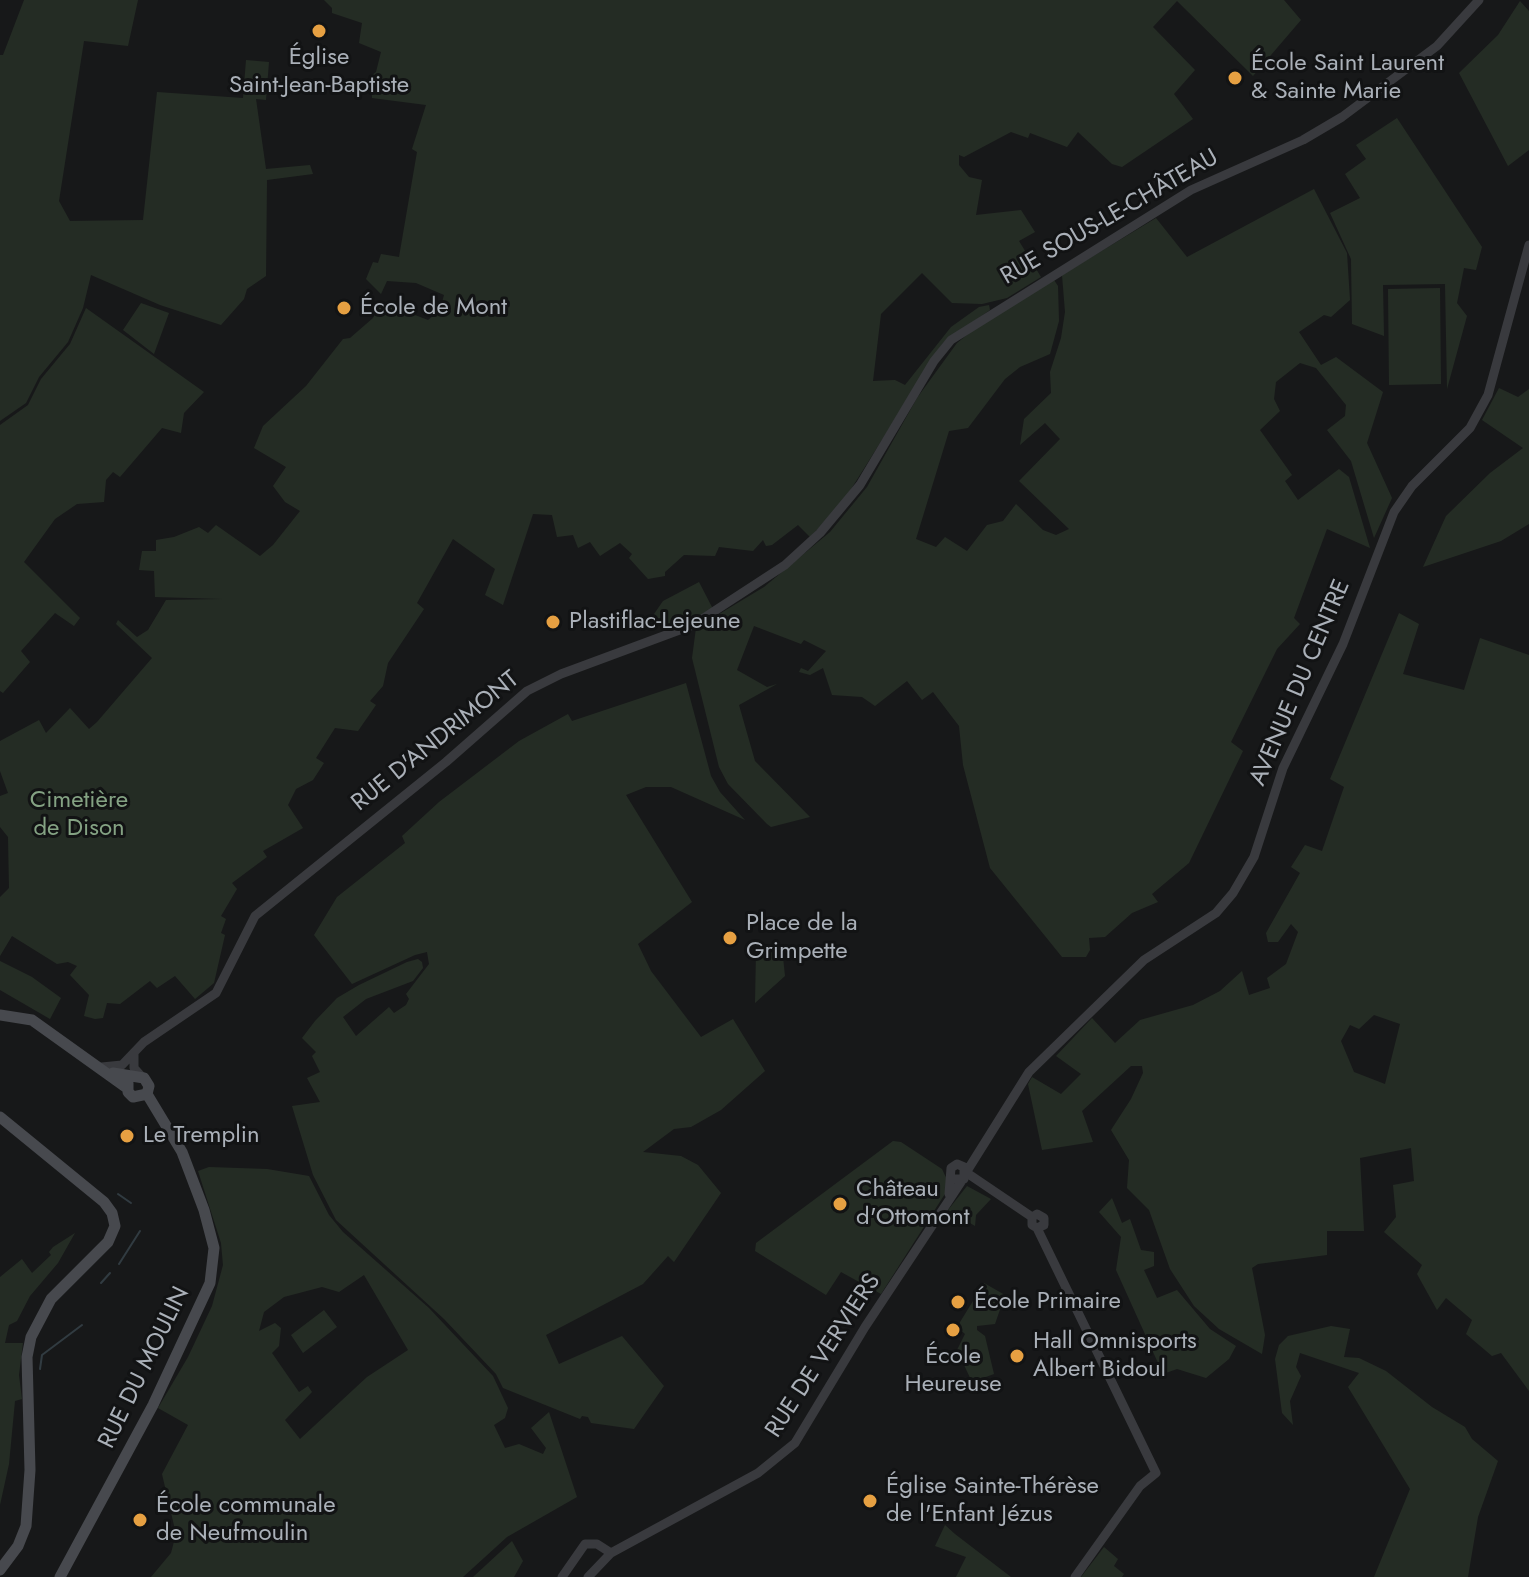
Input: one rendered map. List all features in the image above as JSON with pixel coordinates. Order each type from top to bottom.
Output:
[{"type":"main road","points":[[0,1015],[32,1020],[104,1069],[134,1081],[133,1097],[147,1094]]},
{"type":"main road","name":"RUE DU MOULIN","points":[[60,1577],[195,1322],[210,1283],[213,1263],[212,1235],[182,1152],[147,1094],[149,1086],[134,1081]]},
{"type":"main road","points":[[0,1117],[104,1202],[112,1213],[114,1230],[100,1251],[51,1299],[31,1337],[27,1357],[30,1470],[26,1526],[18,1546],[0,1570]]},
{"type":"street","name":"RUE SOUS-LE-CHÂTEAU","points":[[820,533],[879,457],[927,371],[951,340],[1191,190],[1303,140],[1342,117],[1437,46],[1479,0]]},
{"type":"street","name":"AVENUE DU CENTRE","points":[[1023,1078],[1144,960],[1216,913],[1233,893],[1254,857],[1280,776],[1343,644],[1394,512],[1412,486],[1470,428],[1488,395],[1529,245]]},
{"type":"street","name":"RUE D'ANDRIMONT","points":[[104,1069],[122,1065],[219,990],[251,920],[268,903],[446,762],[527,691],[561,674],[701,620],[774,573],[820,533]]},
{"type":"street","points":[[134,1053],[134,1081]]},
{"type":"street","name":"RUE DE VERVIERS","points":[[588,1577],[611,1553],[758,1473],[795,1443],[1023,1078]]},
{"type":"street","points":[[962,1175],[1032,1217],[1037,1214],[1044,1218],[1044,1225],[1037,1228],[1156,1473],[1140,1486],[1075,1577]]},
{"type":"street","points":[[562,1577],[585,1544],[597,1544],[611,1553]]},
{"type":"green space","points":[[24,0],[138,0],[128,46],[84,41],[59,201],[70,221],[143,220],[157,92],[243,98],[246,60],[269,62],[266,100],[256,99],[266,169],[310,165],[313,174],[267,180],[266,276],[247,289],[244,299],[221,325],[160,305],[91,275],[83,308],[68,342],[39,377],[26,403],[0,421],[0,55],[3,55]]},
{"type":"green space","name":"Cimetière de Dison","points":[[324,0],[1284,0],[1301,20],[1253,76],[1177,1],[1153,27],[1195,70],[1174,94],[1193,119],[1122,167],[1112,164],[1078,132],[1067,147],[1030,133],[1028,138],[1011,132],[964,157],[959,155],[959,165],[969,177],[982,180],[976,215],[1021,210],[1035,232],[1019,241],[1041,277],[1007,298],[982,304],[952,303],[922,273],[881,314],[873,381],[895,380],[905,385],[951,327],[979,307],[989,305],[990,310],[943,343],[841,505],[810,537],[798,525],[772,545],[766,546],[763,540],[753,551],[719,547],[715,556],[684,555],[665,572],[665,576],[648,579],[629,558],[632,554],[620,543],[600,556],[590,542],[578,548],[573,535],[557,537],[552,515],[533,514],[503,605],[485,595],[495,569],[453,539],[417,603],[424,609],[388,663],[383,686],[370,701],[376,705],[358,731],[335,728],[316,758],[324,763],[313,780],[296,789],[288,805],[303,828],[263,851],[267,857],[232,883],[237,889],[221,916],[226,919],[221,933],[225,935],[214,983],[195,999],[175,976],[157,988],[150,981],[120,1004],[107,1003],[103,1018],[95,1019],[84,1016],[89,995],[70,975],[77,966],[68,962],[57,964],[12,936],[0,956],[0,897],[9,888],[8,837],[0,827],[0,796],[8,793],[0,771],[0,741],[39,720],[46,733],[70,708],[89,729],[97,722],[152,658],[116,624],[118,620],[137,637],[148,630],[166,600],[222,599],[155,597],[154,571],[139,570],[142,551],[156,551],[156,540],[199,527],[208,533],[216,525],[260,556],[273,545],[300,511],[285,502],[273,486],[286,467],[254,448],[263,426],[306,386],[343,339],[350,338],[373,318],[381,302],[428,320],[440,310],[444,295],[416,283],[387,281],[381,294],[366,279],[373,262],[378,263],[381,254],[399,257],[417,152],[412,149],[426,105],[372,98],[371,76],[376,72],[381,52],[359,43],[362,23],[332,13],[332,8]]},
{"type":"green space","points":[[1520,1],[1529,11],[1529,150],[1508,166],[1459,73],[1498,35]]},
{"type":"green space","points":[[1397,118],[1482,247],[1476,270],[1464,268],[1457,303],[1467,316],[1447,389],[1445,284],[1383,285],[1384,336],[1352,324],[1351,259],[1330,213],[1360,198],[1345,174],[1366,159],[1356,145]]},
{"type":"green space","points":[[1314,189],[1347,253],[1350,300],[1331,317],[1324,315],[1299,332],[1321,365],[1336,357],[1383,392],[1367,443],[1392,498],[1374,538],[1351,461],[1327,430],[1345,416],[1346,405],[1316,368],[1300,363],[1276,382],[1274,399],[1280,411],[1260,430],[1292,475],[1285,481],[1298,500],[1339,469],[1349,477],[1370,548],[1327,529],[1294,618],[1300,624],[1277,649],[1231,742],[1243,751],[1189,863],[1152,894],[1158,902],[1132,913],[1105,937],[1089,938],[1090,950],[1086,957],[1062,957],[990,868],[963,765],[959,726],[933,692],[922,700],[907,681],[875,706],[862,697],[832,695],[823,668],[810,675],[799,672],[801,668],[808,671],[826,651],[804,640],[801,644],[754,626],[737,670],[767,687],[777,684],[739,705],[755,761],[810,817],[771,827],[767,824],[728,784],[719,767],[692,658],[696,628],[764,587],[830,532],[867,487],[917,398],[957,343],[978,326],[1054,280],[1058,286],[1059,321],[1050,354],[1020,367],[1005,379],[968,428],[949,431],[916,539],[936,547],[945,537],[967,551],[987,525],[1003,521],[1016,504],[1043,530],[1056,535],[1069,529],[1019,481],[1060,439],[1045,423],[1020,445],[1024,419],[1051,393],[1050,372],[1061,338],[1065,312],[1062,275],[1156,218],[1187,257]]},
{"type":"green space","points":[[1440,288],[1441,384],[1389,385],[1388,289]]},
{"type":"green space","points":[[141,303],[169,313],[154,354],[123,330]]},
{"type":"green space","points":[[86,308],[204,392],[184,413],[181,433],[162,428],[120,477],[113,472],[106,480],[104,502],[77,504],[55,519],[24,562],[80,618],[74,626],[55,613],[21,651],[30,662],[3,693],[0,691],[0,425],[28,405],[41,379],[70,344]]},
{"type":"green space","points":[[1499,388],[1518,397],[1529,389],[1529,524],[1501,541],[1423,567],[1446,516],[1490,473],[1523,448],[1482,420]]},
{"type":"green space","points":[[699,582],[713,609],[667,631],[654,614],[663,601]]},
{"type":"green space","points":[[1399,613],[1419,624],[1403,674],[1464,690],[1480,638],[1529,655],[1529,1391],[1501,1353],[1492,1356],[1466,1334],[1472,1320],[1446,1298],[1437,1310],[1417,1274],[1422,1265],[1384,1232],[1396,1217],[1393,1185],[1414,1181],[1411,1148],[1360,1158],[1364,1231],[1327,1231],[1327,1255],[1258,1264],[1252,1268],[1265,1335],[1262,1354],[1219,1329],[1194,1306],[1170,1269],[1149,1210],[1127,1188],[1129,1160],[1111,1130],[1131,1099],[1143,1073],[1142,1066],[1131,1066],[1082,1111],[1093,1142],[1042,1150],[1028,1084],[1032,1077],[1061,1094],[1081,1074],[1056,1056],[1092,1018],[1115,1043],[1140,1020],[1193,1005],[1220,991],[1242,971],[1249,995],[1270,988],[1267,978],[1286,964],[1298,932],[1291,924],[1278,942],[1268,942],[1266,933],[1300,873],[1291,867],[1305,845],[1322,851],[1344,787],[1330,779]],"holes":[[[1374,1015],[1400,1024],[1385,1084],[1354,1072],[1341,1041],[1350,1025],[1359,1029]]]},
{"type":"green space","points":[[686,683],[711,776],[720,792],[745,820],[671,787],[646,787],[626,795],[692,902],[638,944],[651,971],[701,1037],[733,1019],[765,1071],[721,1110],[691,1127],[674,1129],[643,1152],[681,1156],[698,1165],[721,1193],[674,1262],[668,1256],[643,1284],[546,1335],[559,1364],[622,1336],[664,1386],[634,1429],[591,1423],[588,1417],[582,1416],[580,1419],[503,1388],[496,1374],[444,1319],[336,1220],[313,1175],[292,1106],[320,1102],[307,1078],[320,1072],[312,1056],[316,1052],[302,1038],[337,998],[407,962],[418,959],[422,962],[423,968],[413,981],[366,999],[343,1017],[356,1036],[389,1007],[394,1013],[406,1005],[409,999],[406,994],[429,964],[427,952],[415,955],[352,984],[314,935],[337,897],[405,843],[402,836],[439,802],[519,741],[568,714],[572,721]]},
{"type":"green space","points":[[765,949],[783,957],[785,976],[755,1003],[756,952]]},
{"type":"green space","points":[[0,961],[32,977],[61,998],[50,1019],[0,990]]},
{"type":"green space","points":[[893,1141],[901,1142],[942,1169],[950,1186],[881,1294],[841,1272],[826,1295],[755,1251],[756,1243]]},
{"type":"green space","points":[[209,1167],[267,1169],[309,1176],[329,1215],[343,1232],[429,1308],[493,1376],[508,1408],[505,1418],[494,1425],[505,1448],[519,1444],[543,1454],[546,1448],[531,1428],[549,1412],[577,1497],[507,1537],[463,1577],[151,1577],[171,1553],[176,1534],[162,1474],[188,1425],[158,1408],[188,1357],[212,1306],[223,1265],[221,1243],[198,1171]],"holes":[[[364,1275],[408,1350],[367,1377],[300,1439],[285,1420],[312,1392],[308,1386],[299,1392],[272,1353],[279,1346],[281,1328],[275,1323],[259,1331],[264,1312],[284,1297],[322,1287],[339,1292]]]},
{"type":"green space","points":[[967,1186],[991,1199],[976,1215],[975,1226],[948,1210]]},
{"type":"green space","points":[[1112,1198],[1122,1223],[1130,1219],[1141,1250],[1154,1252],[1154,1266],[1144,1270],[1157,1298],[1177,1290],[1210,1329],[1236,1346],[1229,1359],[1206,1378],[1177,1369],[1163,1374],[1116,1270],[1121,1237],[1099,1212]]},
{"type":"green space","points":[[75,1233],[58,1263],[30,1296],[17,1321],[9,1325],[5,1343],[23,1343],[19,1375],[22,1399],[15,1401],[9,1464],[0,1505],[0,1277],[22,1259],[32,1273],[51,1255],[49,1252],[53,1247]]},
{"type":"green space","points":[[984,1283],[1005,1295],[995,1324],[977,1326],[977,1330],[985,1336],[994,1374],[972,1382],[957,1350],[965,1334],[957,1327]]},
{"type":"green space","points":[[324,1310],[337,1327],[303,1353],[291,1335]]},
{"type":"green space","points":[[1331,1326],[1350,1329],[1344,1357],[1359,1358],[1386,1371],[1432,1407],[1465,1427],[1472,1439],[1498,1461],[1478,1517],[1468,1577],[1374,1577],[1410,1489],[1348,1387],[1359,1373],[1300,1353],[1296,1367],[1301,1376],[1290,1401],[1293,1425],[1282,1413],[1275,1359],[1279,1345],[1288,1336]]},
{"type":"green space","points":[[945,1525],[1011,1577],[956,1577],[966,1557],[935,1546]]},
{"type":"green space","points":[[512,1541],[523,1561],[514,1577],[473,1577]]},
{"type":"green space","points":[[1104,1547],[1118,1559],[1114,1566],[1124,1574],[1122,1577],[1081,1577]]},
{"type":"waterway","points":[[118,1194],[131,1203]]},
{"type":"waterway","points":[[119,1264],[140,1231]]},
{"type":"waterway","points":[[101,1283],[110,1273]]},
{"type":"waterway","points":[[40,1369],[42,1355],[82,1325]]},
{"type":"place","name":"Église Saint-Jean-Baptiste","points":[[319,31]]},
{"type":"place","name":"École Saint Laurent & Sainte Marie","points":[[1235,78]]},
{"type":"place","name":"École de Mont","points":[[344,308]]},
{"type":"place","name":"Plastiflac-Lejeune","points":[[553,622]]},
{"type":"place","name":"Place de la Grimpette","points":[[730,938]]},
{"type":"place","name":"Le Tremplin","points":[[127,1136]]},
{"type":"place","name":"Château d'Ottomont","points":[[840,1204]]},
{"type":"place","name":"École Primaire","points":[[958,1302]]},
{"type":"place","name":"École Heureuse","points":[[953,1330]]},
{"type":"place","name":"Hall Omnisports Albert Bidoul","points":[[1017,1356]]},
{"type":"place","name":"Église Sainte-Thérèse de l'Enfant Jézus","points":[[870,1501]]},
{"type":"place","name":"École communale de Neufmoulin","points":[[140,1520]]}]
